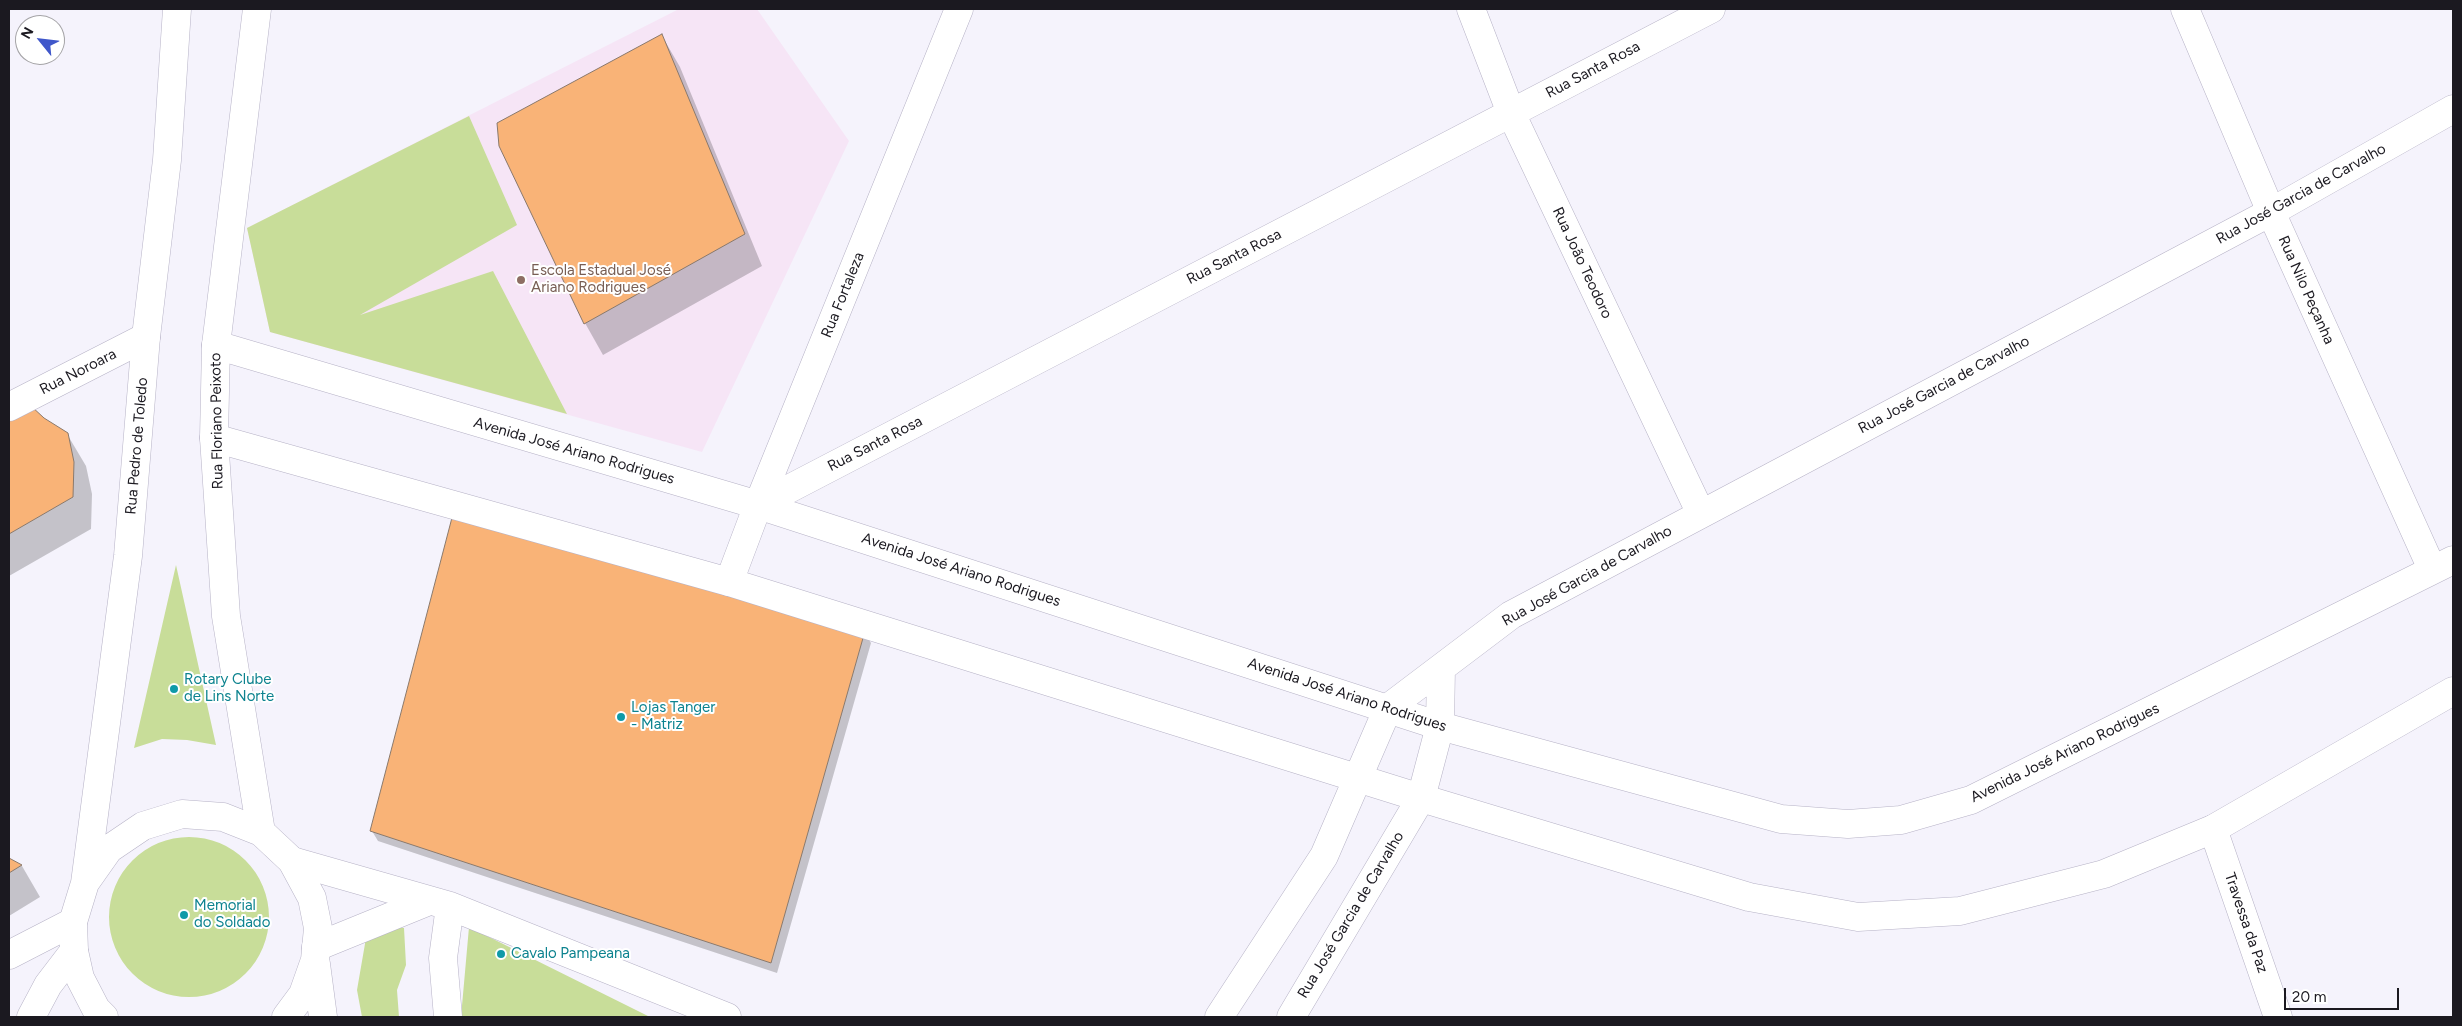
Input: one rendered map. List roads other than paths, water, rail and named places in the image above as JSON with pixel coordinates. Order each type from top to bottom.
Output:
[{"type":"street","name":"Rua Pedro de Toledo","points":[[85,883],[128,556],[146,337],[166,160],[177,9]]},
{"type":"street","name":"Rua Floriano Peixoto","points":[[257,9],[216,345],[214,438],[226,616],[261,832]]},
{"type":"street","name":"Rua Fortaleza","points":[[729,582],[758,505],[959,9]]},
{"type":"street","name":"Rua João Teodoro","points":[[1471,9],[1511,113],[1701,514]]},
{"type":"street","name":"Rua Santa Rosa","points":[[758,505],[1710,9]]},
{"type":"street","name":"Rua Nilo Peçanha","points":[[2185,9],[2271,212],[2443,565]]},
{"type":"street","name":"Rua José Garcia de Carvalho","points":[[1219,1017],[1324,856],[1388,708],[1511,615],[2271,212],[2453,110]]},
{"type":"street","name":"Rua Noroara","points":[[9,407],[146,337]]},
{"type":"street","name":"Avenida José Ariano Rodrigues","points":[[216,345],[758,505],[1440,726],[1781,819],[1848,824],[1901,820],[1971,800],[2443,565]]},
{"type":"street","points":[[214,438],[729,582],[1421,798],[1749,897],[1858,918],[1960,912],[2104,874],[2213,830],[2453,691]]},
{"type":"street","name":"Rua José Garcia de Carvalho","points":[[1291,1017],[1421,798],[1440,726],[1441,668]]},
{"type":"street","points":[[96,1014],[80,978],[74,951],[74,922],[85,883],[110,849],[116,844],[143,826],[182,814],[223,817],[261,832],[292,861],[312,898],[318,928],[316,953],[323,1017]]},
{"type":"street","name":"Travessa da Paz","points":[[2213,830],[2278,1017]]},
{"type":"street","points":[[292,861],[439,904],[727,1017]]},
{"type":"street","points":[[316,953],[439,904]]},
{"type":"street","points":[[439,904],[448,1017]]},
{"type":"street","points":[[9,955],[74,922]]},
{"type":"street","points":[[31,1017],[48,985],[74,951]]},
{"type":"street","points":[[286,1017],[303,994],[316,953]]},
{"type":"place","name":"Escola Estadual José Ariano Rodrigues","points":[[521,280]]},
{"type":"place","name":"Rotary Clube de Lins Norte","points":[[174,689]]},
{"type":"place","name":"Lojas Tanger - Matriz","points":[[621,717]]},
{"type":"place","name":"Memorial do Soldado","points":[[184,915]]},
{"type":"place","name":"Cavalo Pampeana","points":[[501,954]]}]
